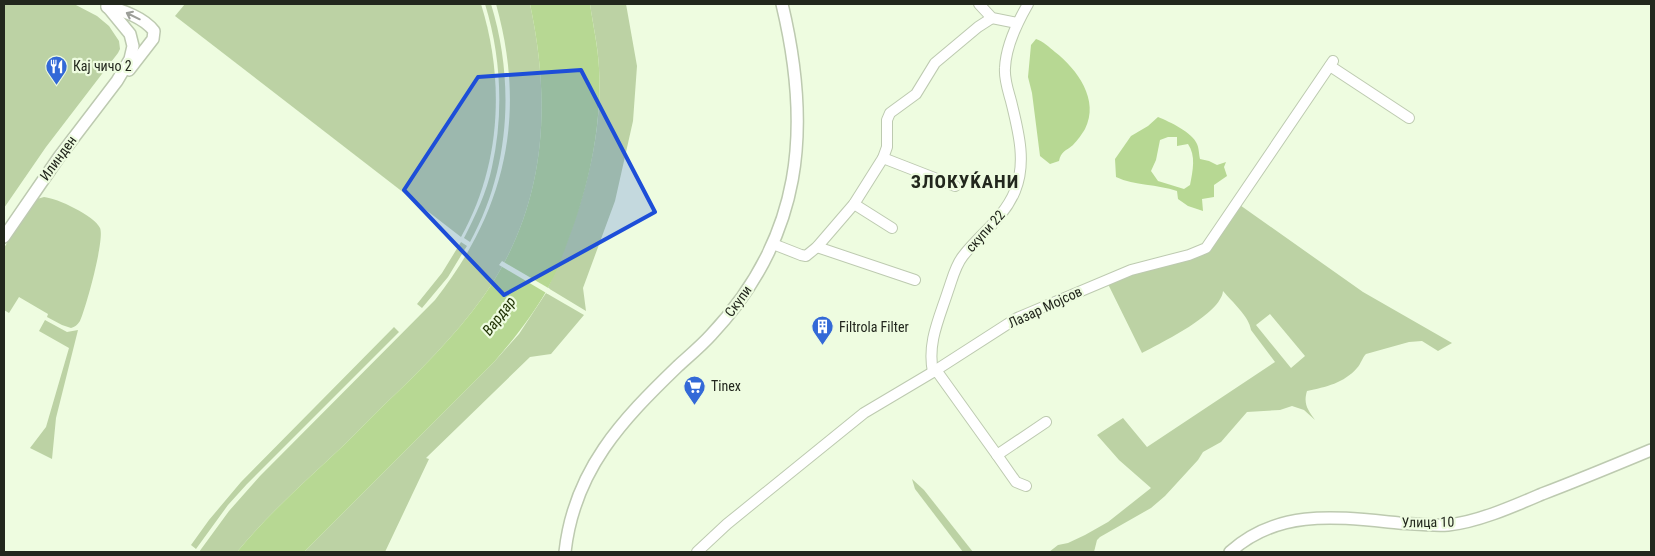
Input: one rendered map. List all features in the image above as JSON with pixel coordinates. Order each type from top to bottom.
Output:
[{"type":"street","name":"Скупи","points":[[565,552],[576,505],[588,475],[606,445],[632,412],[710,336],[729,314],[773,244],[792,186],[798,128],[796,78],[782,4]]},
{"type":"street","points":[[979,4],[992,18],[1017,23]]},
{"type":"street","name":"скупи 22","points":[[935,371],[930,358],[933,332],[961,258],[1005,210],[1019,180],[1021,154],[1018,130],[1004,68],[1017,23],[1028,4]]},
{"type":"street","name":"Илинден","points":[[104,5],[118,9],[146,23],[155,33],[140,57],[117,81]]},
{"type":"street","name":"Илинден","points":[[4,237],[59,157],[117,81],[130,59],[133,42],[128,30],[104,5]]},
{"type":"street","points":[[773,244],[806,256],[817,247],[854,204],[883,158],[887,147],[887,120],[890,113],[916,94],[935,63],[978,27],[992,18]]},
{"type":"street","name":"Лазар Мојсов","points":[[697,552],[727,524],[864,413],[935,371],[1017,318],[1131,270],[1180,258],[1206,248],[1331,64],[1409,118]]},
{"type":"street","points":[[883,158],[955,186]]},
{"type":"street","points":[[854,204],[892,228]]},
{"type":"street","points":[[817,247],[915,280]]},
{"type":"street","points":[[935,371],[1016,482],[1026,486]]},
{"type":"street","points":[[997,455],[1046,422]]},
{"type":"street","name":"Улица 10","points":[[1230,552],[1261,530],[1297,519],[1331,518],[1415,524],[1449,524],[1510,508],[1651,450]]},
{"type":"highlighted area","points":[[581,70],[655,212],[504,295],[404,190],[478,77]]},
{"type":"shaded area","points":[[4,4],[74,4],[97,16],[109,26],[119,41],[120,49],[46,147],[4,208]]},
{"type":"shaded area","points":[[185,4],[481,4],[489,33],[494,63],[495,122],[491,152],[484,181],[461,237],[175,16]]},
{"type":"shaded area","points":[[485,4],[491,4],[499,34],[505,95],[504,125],[501,156],[494,185],[470,242],[464,238],[487,186],[496,147],[498,126],[499,85],[495,44]]},
{"type":"shaded area","points":[[496,4],[530,4],[541,81],[541,119],[538,156],[531,192],[520,228],[504,263],[483,297],[461,326],[410,380],[275,510],[237,552],[199,552],[229,511],[260,476],[435,300],[459,266],[479,231],[494,196],[504,160],[509,123],[510,84],[505,45]]},
{"type":"shaded area","points":[[590,4],[626,4],[637,66],[633,121],[615,201],[583,288],[586,311],[548,288],[570,235],[587,181],[593,154],[597,126],[599,68]]},
{"type":"shaded area","points":[[44,197],[75,208],[91,218],[100,228],[100,245],[86,303],[80,321],[71,328],[47,317],[48,314],[19,297],[9,313],[4,310],[4,248],[29,207],[37,199]]},
{"type":"shaded area","points":[[1237,203],[1363,292],[1452,343],[1438,351],[1422,341],[1409,342],[1366,354],[1352,373],[1340,381],[1307,391],[1306,403],[1308,410],[1315,420],[1304,410],[1292,406],[1280,410],[1247,412],[1221,442],[1203,452],[1165,496],[1151,508],[1100,537],[1097,540],[1094,552],[1049,552],[1058,545],[1068,543],[1108,522],[1151,488],[1119,460],[1097,435],[1123,418],[1147,447],[1275,362],[1251,330],[1244,314],[1223,291],[1220,300],[1202,318],[1142,353],[1106,280],[1198,252]],"holes":[[[1270,314],[1305,356],[1291,368],[1256,325]]]},
{"type":"shaded area","points":[[461,242],[467,246],[448,277],[422,308],[417,304],[442,273]]},
{"type":"shaded area","points":[[546,293],[584,315],[551,354],[530,357],[426,458],[429,459],[385,552],[304,552],[494,362],[519,334]]},
{"type":"shaded area","points":[[45,320],[67,332],[78,330],[56,418],[52,459],[30,448],[46,427],[69,348],[39,331]]},
{"type":"shaded area","points":[[394,327],[399,332],[247,484],[228,505],[196,549],[191,545],[241,482]]},
{"type":"shaded area","points":[[912,479],[924,490],[973,552],[963,552],[915,489]]},
{"type":"water","name":"Вардар","points":[[530,4],[590,4],[599,68],[596,136],[587,181],[574,225],[548,288],[523,326],[494,362],[304,552],[237,552],[275,510],[410,380],[461,326],[483,297],[504,263],[520,228],[531,192],[538,156],[541,119],[541,81]]},
{"type":"water","points":[[1036,39],[1048,46],[1071,67],[1084,86],[1090,107],[1089,118],[1081,135],[1073,145],[1062,153],[1059,161],[1050,164],[1040,156],[1032,93],[1028,77],[1031,45]]},
{"type":"water","points":[[1158,117],[1190,135],[1198,146],[1200,159],[1217,165],[1226,162],[1224,167],[1227,176],[1214,185],[1214,197],[1202,199],[1203,211],[1188,206],[1178,199],[1177,191],[1131,182],[1116,177],[1115,159],[1131,136],[1148,126]],"holes":[[[1168,137],[1177,137],[1177,146],[1188,144],[1193,158],[1190,185],[1184,189],[1158,181],[1151,171],[1156,160],[1160,140]]]},
{"type":"pier","points":[[502,261],[550,289],[548,294],[499,265]]},
{"type":"place","name":"Кај чичо 2","points":[[57,85]]},
{"type":"place","name":"Filtrola Filter","points":[[823,346]]},
{"type":"place","name":"Tinex","points":[[695,405]]},
{"type":"district","name":"ЗЛОКУЌАНИ","points":[[965,181]]}]
